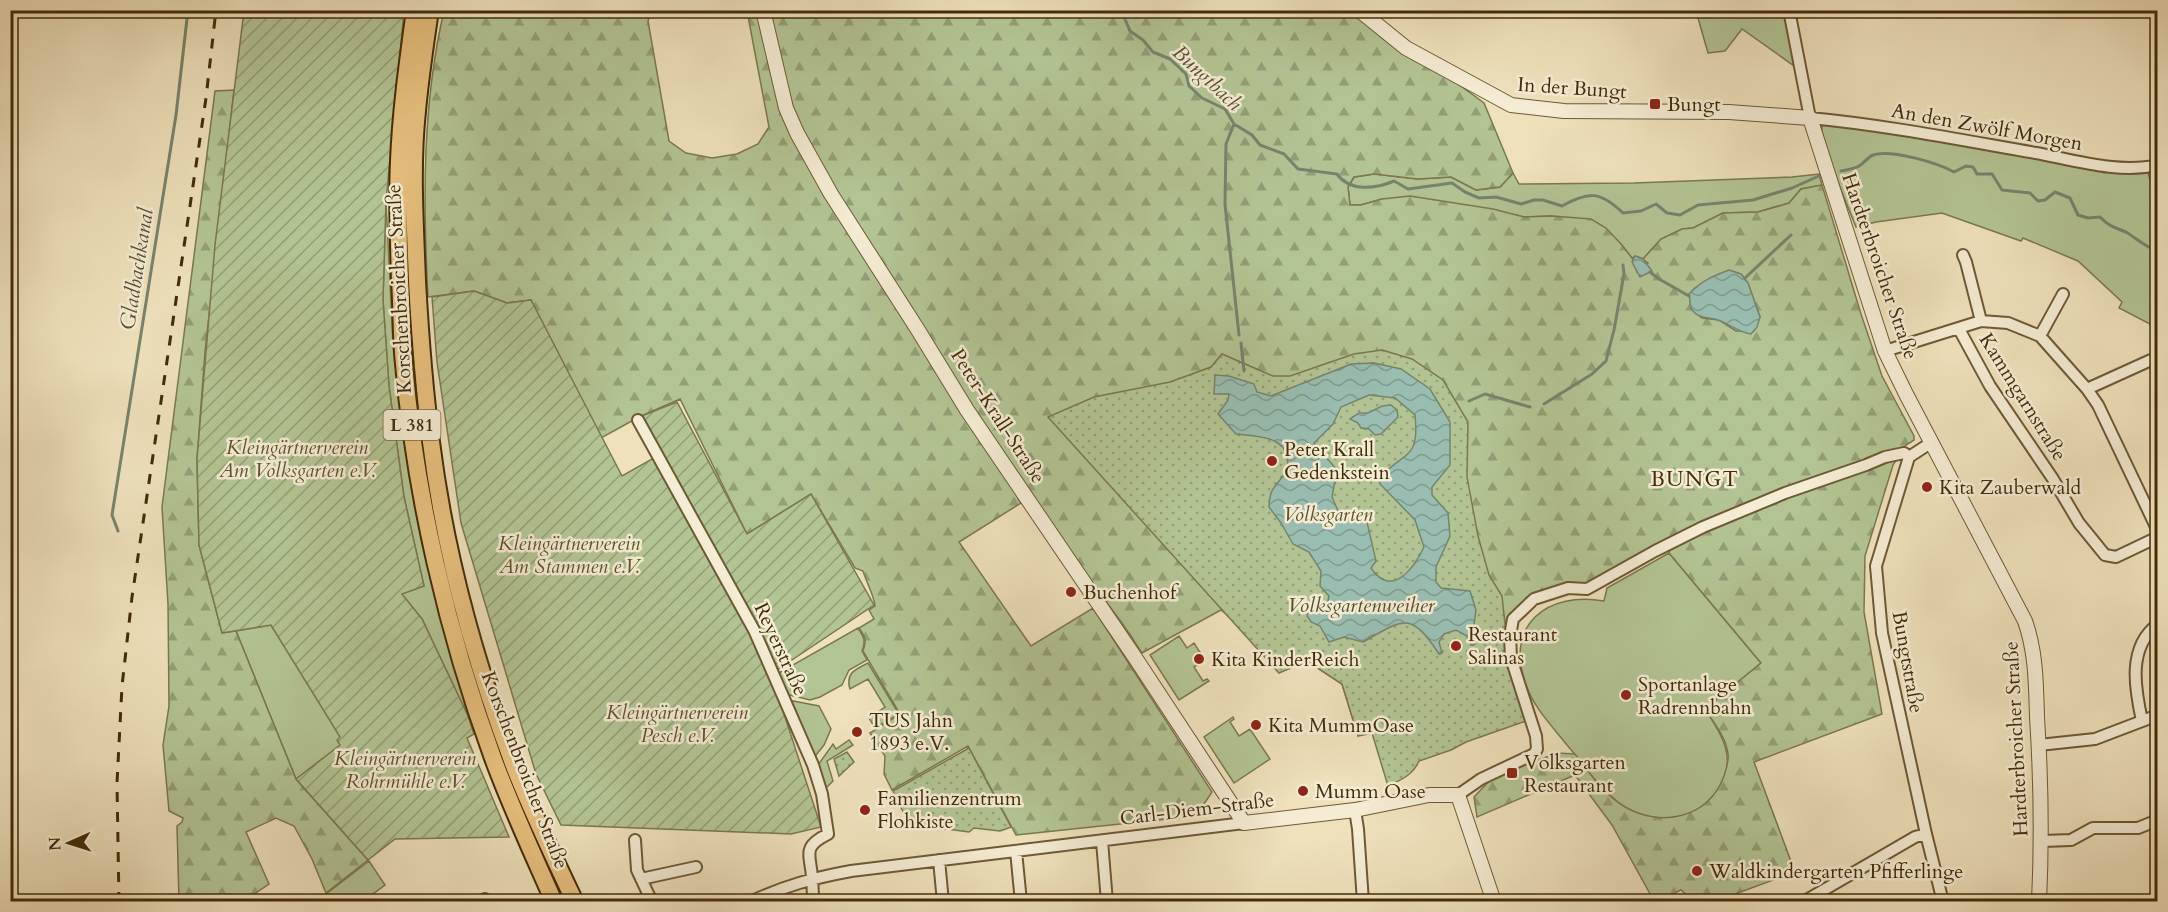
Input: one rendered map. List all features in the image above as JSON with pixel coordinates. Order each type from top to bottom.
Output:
[{"type":"main road","name":"Korschenbroicher Straße","points":[[415,10],[402,112],[399,163],[399,237],[404,364],[415,447],[432,542],[465,673],[497,767],[554,902]]},
{"type":"main road","name":"Korschenbroicher Straße","points":[[430,10],[417,112],[414,163],[421,358],[431,444],[451,552],[490,695],[534,816],[574,902]]},
{"type":"street","name":"Peter-Krall-Straße","points":[[763,10],[786,108],[796,133],[831,194],[967,410],[1244,823]]},
{"type":"street","name":"In der Bungt","points":[[1359,10],[1406,48],[1511,105],[1564,111],[1729,112],[1810,118]]},
{"type":"street","points":[[1790,10],[1810,118]]},
{"type":"street","name":"An den Zwölf Morgen","points":[[1810,118],[1971,142],[2108,166],[2133,169],[2157,165]]},
{"type":"street","name":"Hardterbroicher Straße","points":[[1810,118],[1886,351],[2025,621],[2032,640],[2042,841],[2038,902]]},
{"type":"street","points":[[1963,255],[1981,321]]},
{"type":"street","points":[[2040,336],[2063,294]]},
{"type":"street","points":[[1886,351],[1981,321],[2008,323],[2040,336],[2087,389],[2098,405],[2157,531]]},
{"type":"street","name":"Kammgarnstraße","points":[[1959,329],[1990,386],[2053,479],[2079,523],[2105,555],[2116,557],[2157,537]]},
{"type":"street","points":[[2087,389],[2151,360]]},
{"type":"street","name":"Reyerstraße","points":[[638,420],[754,630],[813,765],[822,795],[828,834],[810,847],[808,858],[814,902]]},
{"type":"street","points":[[1494,902],[1458,795],[1481,779],[1534,754],[1537,749],[1536,736],[1511,658],[1510,636],[1513,619],[1534,599],[1568,588],[1587,589],[1703,527],[1785,493],[1885,457],[1904,453],[1909,457],[1932,442]]},
{"type":"street","name":"Bungtstraße","points":[[1909,457],[1876,566],[1882,633],[1943,902]]},
{"type":"street","points":[[2142,721],[2135,675],[2137,657],[2144,641],[2157,624]]},
{"type":"street","points":[[2039,745],[2095,739],[2157,715]]},
{"type":"street","name":"Carl-Diem-Straße","points":[[750,902],[780,888],[812,878],[939,860],[1355,810],[1430,795],[1458,795]]},
{"type":"street","points":[[1355,810],[1364,902]]},
{"type":"street","points":[[2042,841],[2071,840],[2093,828],[2138,828],[2157,820]]},
{"type":"street","points":[[1803,902],[1915,837],[1926,834]]},
{"type":"street","points":[[635,840],[637,870],[652,902]]},
{"type":"street","points":[[1102,841],[1107,902]]},
{"type":"street","points":[[1016,851],[1021,902]]},
{"type":"street","points":[[939,860],[943,902]]},
{"type":"street","points":[[641,879],[696,867]]},
{"type":"green space","name":"Kleingärtnerverein Am Volksgarten e.V.","points":[[244,11],[404,11],[386,201],[383,300],[389,386],[404,497],[424,586],[402,594],[422,619],[468,716],[474,734],[467,738],[509,837],[395,839],[368,860],[296,779],[340,745],[337,740],[340,737],[271,625],[222,633],[199,545],[197,459],[215,245]]},
{"type":"green space","points":[[444,11],[651,11],[648,21],[669,141],[686,153],[712,158],[737,154],[758,144],[769,127],[747,11],[1381,11],[1375,23],[1484,103],[1513,173],[1500,187],[1476,190],[1451,177],[1418,179],[1374,174],[1354,177],[1348,187],[1350,205],[1410,196],[1493,209],[1524,217],[1552,216],[1591,219],[1606,228],[1621,244],[1632,258],[1637,272],[1648,263],[1643,259],[1661,239],[1682,229],[1693,228],[1723,213],[1758,212],[1789,203],[1801,189],[1822,185],[1882,376],[1914,436],[1914,440],[1906,445],[1893,465],[1865,556],[1864,612],[1882,714],[1754,762],[1795,872],[1716,901],[1693,901],[1681,890],[1654,901],[1612,825],[1575,775],[1477,817],[1474,797],[1493,777],[1557,753],[1575,754],[1598,783],[1618,802],[1639,813],[1654,817],[1683,815],[1696,810],[1717,790],[1726,771],[1728,754],[1722,736],[1705,709],[1761,663],[1669,553],[1670,544],[1587,589],[1551,592],[1513,619],[1510,636],[1355,683],[1358,736],[1342,684],[1307,661],[1301,662],[1234,621],[1221,610],[1142,653],[1026,495],[1018,499],[1021,503],[959,542],[1031,646],[1093,608],[1212,792],[1196,816],[1016,835],[968,746],[892,790],[884,774],[885,756],[870,733],[900,714],[863,651],[865,639],[859,628],[874,619],[869,610],[875,606],[874,599],[863,571],[855,568],[811,494],[747,534],[680,399],[639,417],[601,438],[531,300],[507,303],[474,291],[428,297],[425,225],[426,153],[437,46]],"holes":[[[1741,274],[1748,283],[1760,317],[1754,331],[1736,331],[1719,320],[1702,318],[1691,309],[1690,294],[1695,288]]]},
{"type":"green space","points":[[1696,11],[1788,11],[1797,68],[1742,29],[1725,51],[1708,53]]},
{"type":"green space","points":[[234,90],[205,352],[197,459],[199,545],[222,633],[236,631],[296,779],[368,860],[326,893],[312,859],[294,826],[276,818],[246,832],[269,884],[244,901],[179,901],[177,826],[183,818],[169,811],[163,745],[169,706],[168,604],[162,507],[215,91]]},
{"type":"green space","points":[[1829,122],[2147,170],[2157,203],[2157,338],[2152,325],[2119,308],[2122,302],[2078,261],[2023,238],[2021,241],[1942,213],[1856,227],[1825,146],[1822,126]]},
{"type":"green space","points":[[1513,173],[1519,184],[1634,183],[1819,174],[1822,185],[1801,189],[1789,203],[1758,212],[1723,213],[1693,228],[1682,229],[1661,239],[1643,259],[1636,256],[1632,258],[1621,244],[1552,216],[1524,217],[1382,199],[1361,205],[1350,205],[1348,187],[1354,177],[1374,174],[1418,179],[1451,177],[1476,190],[1500,187]]},
{"type":"green space","points":[[386,201],[393,344],[410,481],[433,586],[468,716],[422,619],[401,594],[424,586],[404,497],[389,386],[383,300]]},
{"type":"green space","points":[[474,291],[507,303],[531,300],[622,476],[654,458],[639,417],[677,402],[747,534],[811,494],[874,605],[771,674],[821,827],[791,834],[561,825],[536,774],[461,523],[437,362],[432,297]]},
{"type":"green space","name":"Volksgarten","points":[[1382,350],[1412,359],[1443,380],[1468,422],[1467,477],[1478,536],[1489,575],[1502,596],[1510,670],[1526,721],[1419,761],[1410,773],[1388,786],[1372,733],[1358,736],[1342,684],[1307,661],[1279,673],[1048,417],[1094,397],[1170,382],[1211,367],[1222,354],[1273,376],[1290,376],[1354,354]]},
{"type":"green space","name":"Sportanlage Radrennbahn","points":[[1669,553],[1761,663],[1705,709],[1718,729],[1726,749],[1727,770],[1723,781],[1705,803],[1693,811],[1666,818],[1638,813],[1624,806],[1594,778],[1534,701],[1526,685],[1521,664],[1521,645],[1526,629],[1535,617],[1548,607],[1565,601],[1583,599],[1604,601],[1607,588]]},
{"type":"green space","points":[[271,625],[341,737],[341,745],[296,779],[236,631]]},
{"type":"green space","points":[[858,628],[864,639],[862,651],[867,660],[849,670],[842,685],[810,700],[786,694],[777,674]]},
{"type":"green space","points":[[1179,636],[1187,648],[1194,643],[1205,660],[1194,667],[1203,681],[1207,679],[1209,681],[1179,700],[1150,655]]},
{"type":"green space","points":[[868,663],[899,714],[875,728],[869,718],[885,707],[868,679],[850,689],[849,684],[850,675]]},
{"type":"green space","points":[[788,700],[819,706],[831,729],[824,745],[812,760]]},
{"type":"green space","points":[[1233,717],[1234,719],[1230,722],[1239,736],[1250,729],[1270,759],[1234,783],[1204,737]]},
{"type":"green space","points":[[849,740],[853,745],[827,761],[833,781],[826,788],[823,787],[818,765],[833,744],[836,749]]},
{"type":"green space","points":[[969,748],[1011,827],[1000,831],[974,828],[969,832],[909,824],[893,791]]},
{"type":"green space","points":[[847,752],[854,762],[839,776],[834,759]]},
{"type":"green space","points":[[369,861],[385,885],[363,901],[330,901],[326,894]]},
{"type":"water","points":[[1635,256],[1643,259],[1652,271],[1640,277],[1632,262]]},
{"type":"water","points":[[1729,270],[1741,274],[1748,283],[1760,317],[1757,327],[1751,334],[1718,320],[1700,316],[1691,309],[1689,294],[1708,279]]},
{"type":"water","name":"Volksgartenweiher","points":[[1374,363],[1401,369],[1430,389],[1450,422],[1450,465],[1432,487],[1432,495],[1448,513],[1450,536],[1436,567],[1436,582],[1441,588],[1470,591],[1476,610],[1473,632],[1477,641],[1475,644],[1471,645],[1467,636],[1456,630],[1444,634],[1439,642],[1442,653],[1439,654],[1421,630],[1406,623],[1397,624],[1363,642],[1344,637],[1329,642],[1320,626],[1311,622],[1307,616],[1311,603],[1318,602],[1327,606],[1329,596],[1320,586],[1321,571],[1309,552],[1293,544],[1269,507],[1272,490],[1287,469],[1285,450],[1279,444],[1263,437],[1236,434],[1218,414],[1228,400],[1229,394],[1214,394],[1215,375],[1229,376],[1254,384],[1257,392],[1271,396],[1351,364]],"holes":[[[1369,395],[1395,398],[1415,415],[1415,441],[1408,454],[1379,479],[1380,484],[1415,520],[1424,547],[1414,564],[1402,577],[1394,581],[1387,581],[1379,577],[1371,568],[1376,561],[1367,522],[1342,520],[1332,497],[1337,470],[1314,443],[1333,424],[1341,407]]]},
{"type":"water","points":[[1391,405],[1397,410],[1398,417],[1381,434],[1375,435],[1369,429],[1361,428],[1358,423],[1350,419],[1359,413],[1368,413],[1382,406]]},
{"type":"waterway","name":"Gladbachkanal","points":[[118,531],[112,515],[176,115],[188,10]]},
{"type":"waterway","name":"Bungtbach","points":[[1121,10],[1130,31],[1143,40],[1153,52],[1170,59],[1186,74],[1189,86],[1202,98],[1225,109],[1234,124],[1252,135],[1260,145],[1284,154],[1298,169],[1337,174],[1342,180],[1356,186],[1379,186],[1394,181],[1408,189],[1452,183],[1479,198],[1496,197],[1521,204],[1543,200],[1562,206],[1580,198],[1594,196],[1608,201],[1623,213],[1641,211],[1656,204],[1667,213],[1680,215],[1698,205],[1753,200],[1792,188],[1819,176]]},
{"type":"waterway","points":[[1234,124],[1226,144],[1225,204],[1239,335]]},
{"type":"waterway","name":"Bungtbach","points":[[1841,171],[1857,167],[1871,156],[1881,154],[1914,158],[1954,172],[1966,166],[1973,167],[1977,174],[1992,174],[2002,190],[2030,193],[2038,201],[2045,200],[2055,192],[2070,198],[2078,215],[2088,218],[2100,217],[2109,225],[2126,232],[2151,248],[2155,261],[2158,262]]},
{"type":"waterway","points":[[1745,278],[1791,235]]},
{"type":"waterway","points":[[1544,404],[1592,374],[1606,361],[1624,274],[1623,265]]},
{"type":"waterway","points":[[1650,272],[1689,296]]},
{"type":"waterway","points":[[1241,343],[1244,371]]},
{"type":"waterway","points":[[1469,401],[1485,394],[1530,407]]},
{"type":"railway","points":[[119,902],[117,783],[122,686],[132,597],[206,98],[216,10]]},
{"type":"place","name":"Bungt","points":[[1655,104]]},
{"type":"place","name":"Peter Krall Gedenkstein","points":[[1272,461]]},
{"type":"place","name":"Kita Zauberwald","points":[[1927,487]]},
{"type":"place","name":"Buchenhof","points":[[1071,592]]},
{"type":"place","name":"Restaurant Salinas","points":[[1456,646]]},
{"type":"place","name":"Kita KinderReich","points":[[1199,659]]},
{"type":"place","name":"Sportanlage Radrennbahn","points":[[1626,695]]},
{"type":"place","name":"Kita MummOase","points":[[1256,725]]},
{"type":"place","name":"TUS Jahn 1893 e.V.","points":[[857,732]]},
{"type":"place","name":"Volksgarten Restaurant","points":[[1512,773]]},
{"type":"place","name":"Mumm Oase","points":[[1303,791]]},
{"type":"place","name":"Familienzentrum Flohkiste","points":[[865,810]]},
{"type":"place","name":"Waldkindergarten Pfifferlinge","points":[[1697,871]]},
{"type":"district","name":"BUNGT","points":[[1695,479]]},
{"type":"park label","name":"Kleingärtnerverein Am Stammen e.V.","points":[[569,554]]},
{"type":"park label","name":"Kleingärtnerverein Pesch e.V.","points":[[677,724]]},
{"type":"park label","name":"Kleingärtnerverein Rohrmühle e.V.","points":[[405,770]]}]
